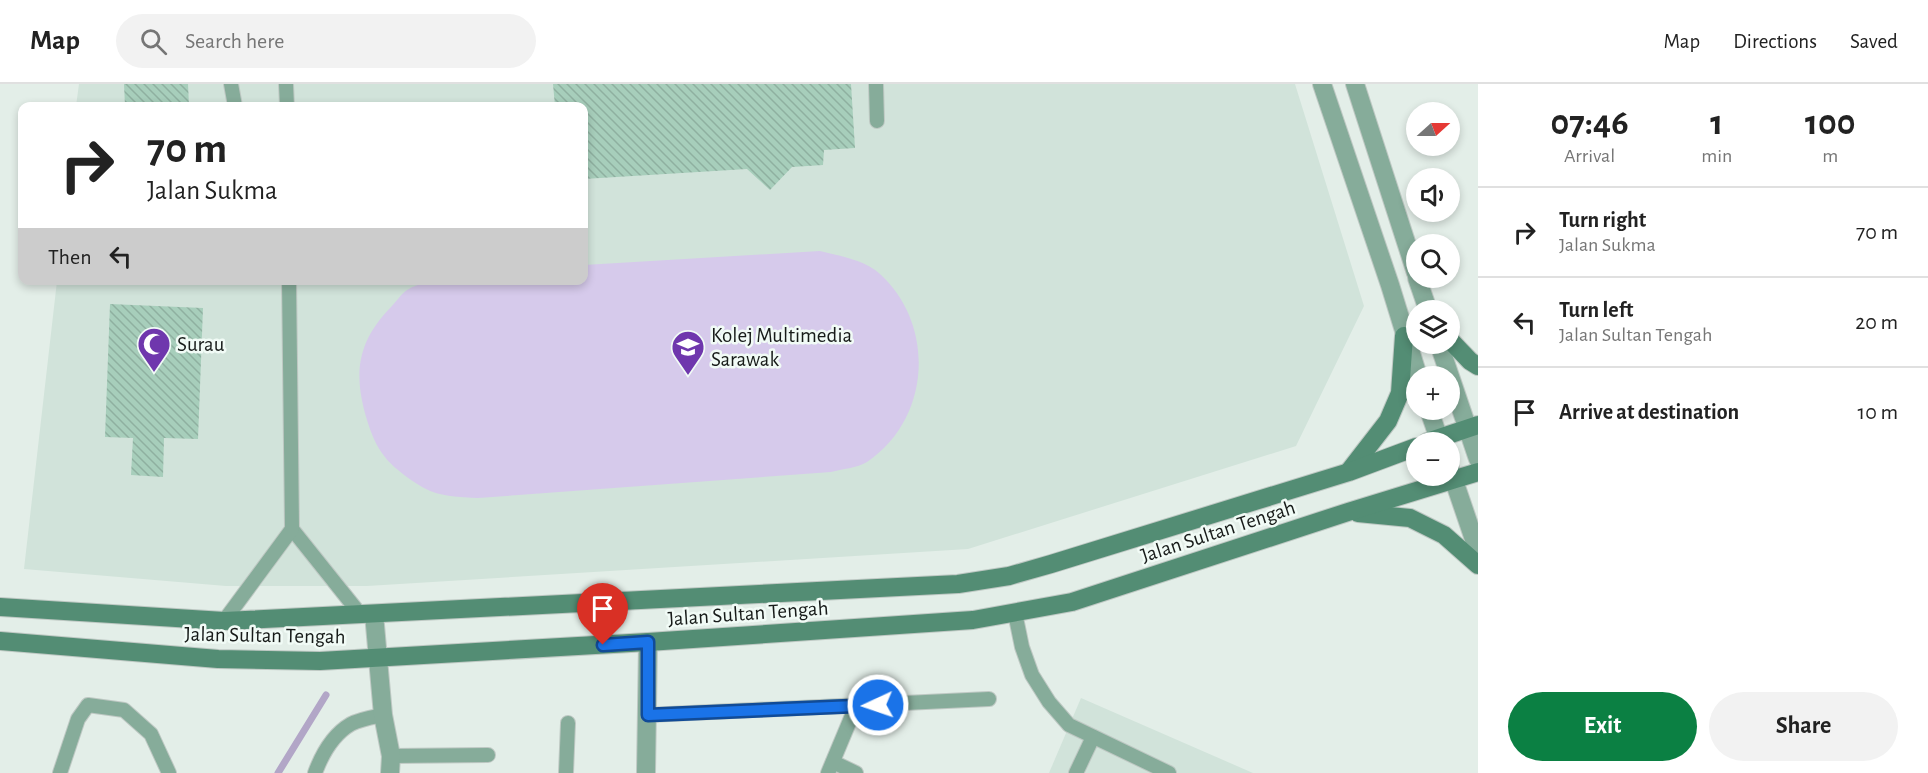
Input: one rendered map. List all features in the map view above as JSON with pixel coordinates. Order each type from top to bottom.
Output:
[{"type":"main road","points":[[1349,472],[1388,421],[1400,393],[1404,336]]},
{"type":"main road","points":[[1460,351],[1470,362],[1478,366]]},
{"type":"main road","name":"Jalan Sultan Tengah","points":[[0,607],[224,621],[958,585],[1009,576],[1051,564],[1349,472],[1406,451]]},
{"type":"main road","name":"Jalan Sultan Tengah","points":[[1460,473],[1478,472]]},
{"type":"main road","name":"Jalan Sultan Tengah","points":[[0,641],[218,659],[320,661],[973,620],[1072,602],[1348,512],[1417,486]]},
{"type":"main road","points":[[1348,512],[1410,518],[1444,536],[1478,565]]},
{"type":"street","points":[[1323,84],[1414,366]]},
{"type":"street","points":[[1356,84],[1406,241]]},
{"type":"street","points":[[1443,354],[1472,427],[1478,459]]},
{"type":"street","points":[[1456,486],[1478,551]]},
{"type":"street","points":[[367,614],[378,657],[390,764]]},
{"type":"street","points":[[646,773],[648,642]]},
{"type":"lane","points":[[231,84],[234,102]]},
{"type":"lane","points":[[286,84],[287,102]]},
{"type":"lane","points":[[876,84],[877,121]]},
{"type":"lane","points":[[224,621],[292,529],[289,285]]},
{"type":"lane","points":[[292,529],[367,614]]},
{"type":"lane","points":[[1015,613],[1022,647],[1032,675],[1049,702],[1069,725],[1169,773]]},
{"type":"lane","points":[[648,715],[989,699]]},
{"type":"lane","points":[[60,773],[78,719],[88,705],[124,710],[151,734],[167,772]]},
{"type":"lane","points":[[856,706],[830,768],[856,773]]},
{"type":"lane","points":[[315,773],[320,759],[333,738],[352,723],[383,715]]},
{"type":"lane","points":[[566,773],[568,723]]},
{"type":"lane","points":[[1076,773],[1092,737]]},
{"type":"lane","points":[[390,764],[488,755]]},
{"type":"shaded area","name":"Kolej Multimedia Sarawak","points":[[79,84],[1295,84],[1364,306],[1296,446],[968,549],[367,586],[226,586],[24,569],[57,285],[588,285],[588,102],[77,102]]},
{"type":"shaded area","points":[[820,251],[860,262],[880,274],[898,295],[911,319],[917,345],[918,371],[914,397],[904,422],[888,444],[867,462],[831,472],[478,498],[450,496],[424,488],[388,461],[372,435],[367,420],[359,373],[361,359],[371,333],[407,290],[417,285],[588,285],[588,265]]},
{"type":"shaded area","points":[[1081,698],[1253,773],[1049,773]]},
{"type":"building","points":[[124,84],[188,84],[189,102],[125,102]]},
{"type":"building","points":[[553,84],[851,84],[855,148],[824,150],[823,165],[792,167],[770,190],[747,169],[588,179],[588,102],[555,102]]},
{"type":"building","name":"Surau","points":[[110,304],[203,308],[198,439],[164,438],[163,477],[131,475],[133,438],[105,437]]},
{"type":"waterway","points":[[278,773],[326,695]]},
{"type":"place","name":"Surau","points":[[154,373]]},
{"type":"place","name":"Kolej Multimedia Sarawak","points":[[688,376]]},
{"type":"route","points":[[603,645],[648,642],[648,715],[878,705]]}]
